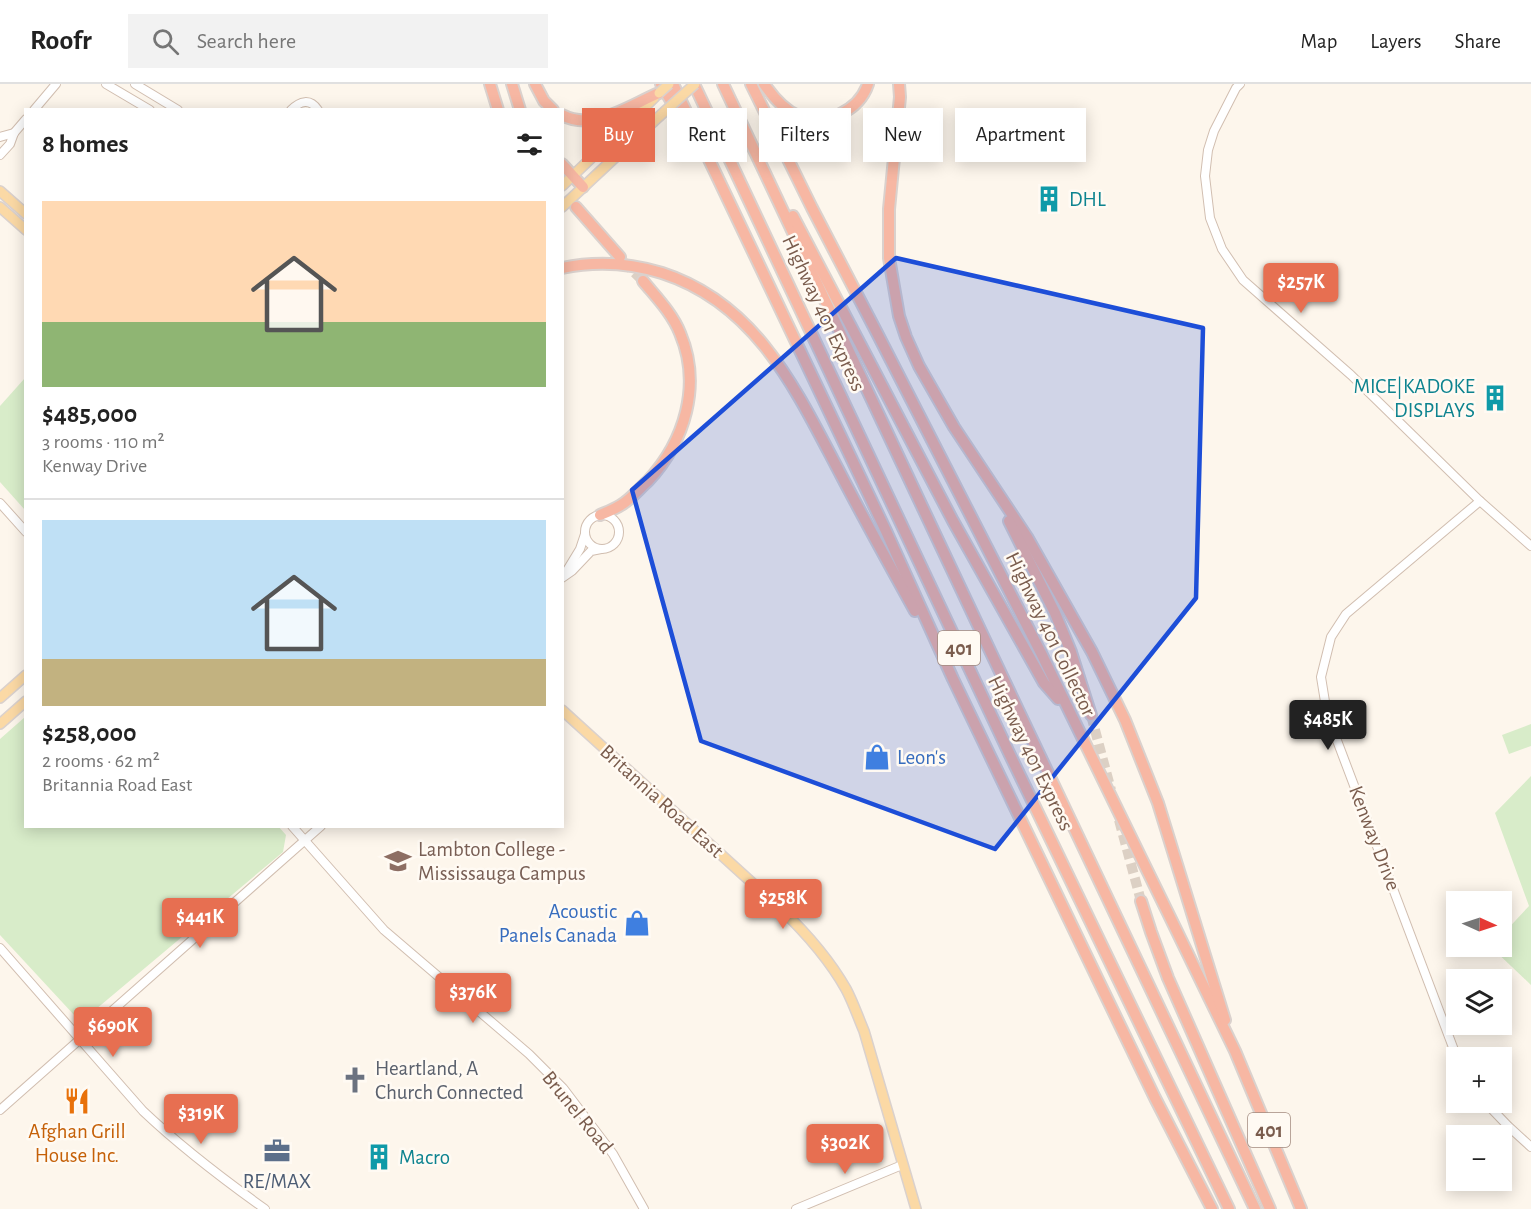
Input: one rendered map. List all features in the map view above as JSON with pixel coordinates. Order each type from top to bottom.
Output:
[{"type":"highway","points":[[490,84],[497,108]]},
{"type":"highway","points":[[512,84],[519,108]]},
{"type":"highway","points":[[535,84],[544,101],[551,108]]},
{"type":"highway","name":"401","points":[[671,84],[683,108]]},
{"type":"highway","name":"Highway 401 Express","points":[[694,84],[1010,755],[1230,1209]]},
{"type":"highway","name":"Highway 401 Express","points":[[723,84],[734,108]]},
{"type":"highway","name":"Highway 401 Collector","points":[[751,84],[812,208],[1041,653],[1235,1051],[1301,1209]]},
{"type":"highway","points":[[764,84],[772,95],[791,112],[819,119],[838,115],[854,105],[868,84]]},
{"type":"highway","points":[[899,84],[900,97],[889,209],[889,258],[898,316],[919,366],[988,481],[1027,537],[1092,652],[1125,720],[1158,803],[1235,1051]]},
{"type":"highway","points":[[564,116],[578,120],[591,120],[613,114],[644,103],[660,88],[673,108]]},
{"type":"highway","points":[[747,132],[953,521],[1044,683],[1068,711]]},
{"type":"highway","name":"Highway 401 Express","points":[[747,135],[1255,1209]]},
{"type":"highway","name":"401","points":[[710,162],[886,531],[953,679],[1173,1134],[1212,1209]]},
{"type":"highway","points":[[564,166],[583,187]]},
{"type":"highway","points":[[576,207],[620,257]]},
{"type":"highway","points":[[564,268],[608,264],[656,271],[685,282],[712,297],[725,305],[747,326],[778,364],[798,397],[953,679]]},
{"type":"highway","points":[[600,515],[629,500],[652,476],[666,458],[680,432],[688,404],[689,371],[679,331],[670,314],[643,281]]},
{"type":"highway","points":[[988,481],[1055,613],[1091,715]]},
{"type":"highway","points":[[1141,901],[1168,978],[1270,1209]]},
{"type":"highway","points":[[1173,1134],[1204,1209]]},
{"type":"main road","points":[[660,88],[671,84]]},
{"type":"main road","points":[[564,205],[694,84]]},
{"type":"main road","points":[[564,184],[644,103]]},
{"type":"main road","points":[[0,191],[24,212]]},
{"type":"main road","points":[[0,207],[24,228]]},
{"type":"main road","points":[[0,698],[24,677]]},
{"type":"main road","points":[[0,723],[24,703]]},
{"type":"main road","name":"Britannia Road East","points":[[564,712],[781,909],[831,966],[855,1006],[864,1031],[916,1209]]},
{"type":"street","points":[[36,108],[56,84]]},
{"type":"street","points":[[106,84],[147,108],[152,94]]},
{"type":"street","points":[[135,84],[175,108]]},
{"type":"street","points":[[1240,84],[1214,131],[1208,150],[1205,176],[1210,218],[1222,249],[1243,280],[1351,375],[1480,501],[1531,546]]},
{"type":"street","points":[[293,108],[305,101],[314,104],[317,108]]},
{"type":"street","points":[[0,155],[24,121]]},
{"type":"street","points":[[0,137],[14,133]]},
{"type":"street","name":"Kenway Drive","points":[[1453,1047],[1327,714],[1321,677],[1331,637],[1346,614],[1480,501]]},
{"type":"street","points":[[0,503],[24,529]]},
{"type":"street","points":[[564,575],[580,549],[586,525],[590,520],[600,515],[614,520],[619,530],[616,542],[603,549],[591,551],[564,576]]},
{"type":"street","points":[[585,534],[591,545],[603,549]]},
{"type":"street","name":"Brunel Road","points":[[294,828],[384,930],[529,1054],[562,1088],[613,1154],[644,1209]]},
{"type":"street","points":[[0,1110],[319,828]]},
{"type":"street","points":[[0,948],[120,1086],[164,1131],[265,1209]]},
{"type":"street","points":[[1496,1113],[1531,1147]]},
{"type":"street","points":[[796,1209],[902,1166]]},
{"type":"highlighted area","points":[[896,258],[1203,328],[1196,598],[995,849],[701,741],[632,490]]},
{"type":"green space","points":[[24,379],[24,509],[0,482],[0,406]]},
{"type":"green space","points":[[24,718],[24,828],[280,828],[286,835],[283,852],[89,1015],[75,1016],[0,935],[0,739]]},
{"type":"green space","points":[[1531,724],[1531,746],[1509,754],[1502,735]]},
{"type":"green space","points":[[1531,776],[1531,985],[1502,957],[1512,957],[1512,924],[1529,906],[1495,813]]},
{"type":"tunnel","points":[[624,262],[643,281]]},
{"type":"tunnel","points":[[1091,715],[1111,790]]},
{"type":"tunnel","points":[[1119,820],[1141,901]]},
{"type":"place","name":"DHL","points":[[1049,199]]},
{"type":"place","name":"MICE|KADOKE DISPLAYS","points":[[1495,398]]},
{"type":"place","name":"Leon's","points":[[877,757]]},
{"type":"place","name":"Lambton College - Mississauga Campus","points":[[398,861]]},
{"type":"place","name":"Acoustic Panels Canada","points":[[637,923]]},
{"type":"place","name":"Heartland, A Church Connected","points":[[355,1080]]},
{"type":"place","name":"Afghan Grill House Inc.","points":[[77,1101]]},
{"type":"place","name":"RE/MAX","points":[[277,1151]]},
{"type":"place","name":"Macro","points":[[379,1157]]}]
